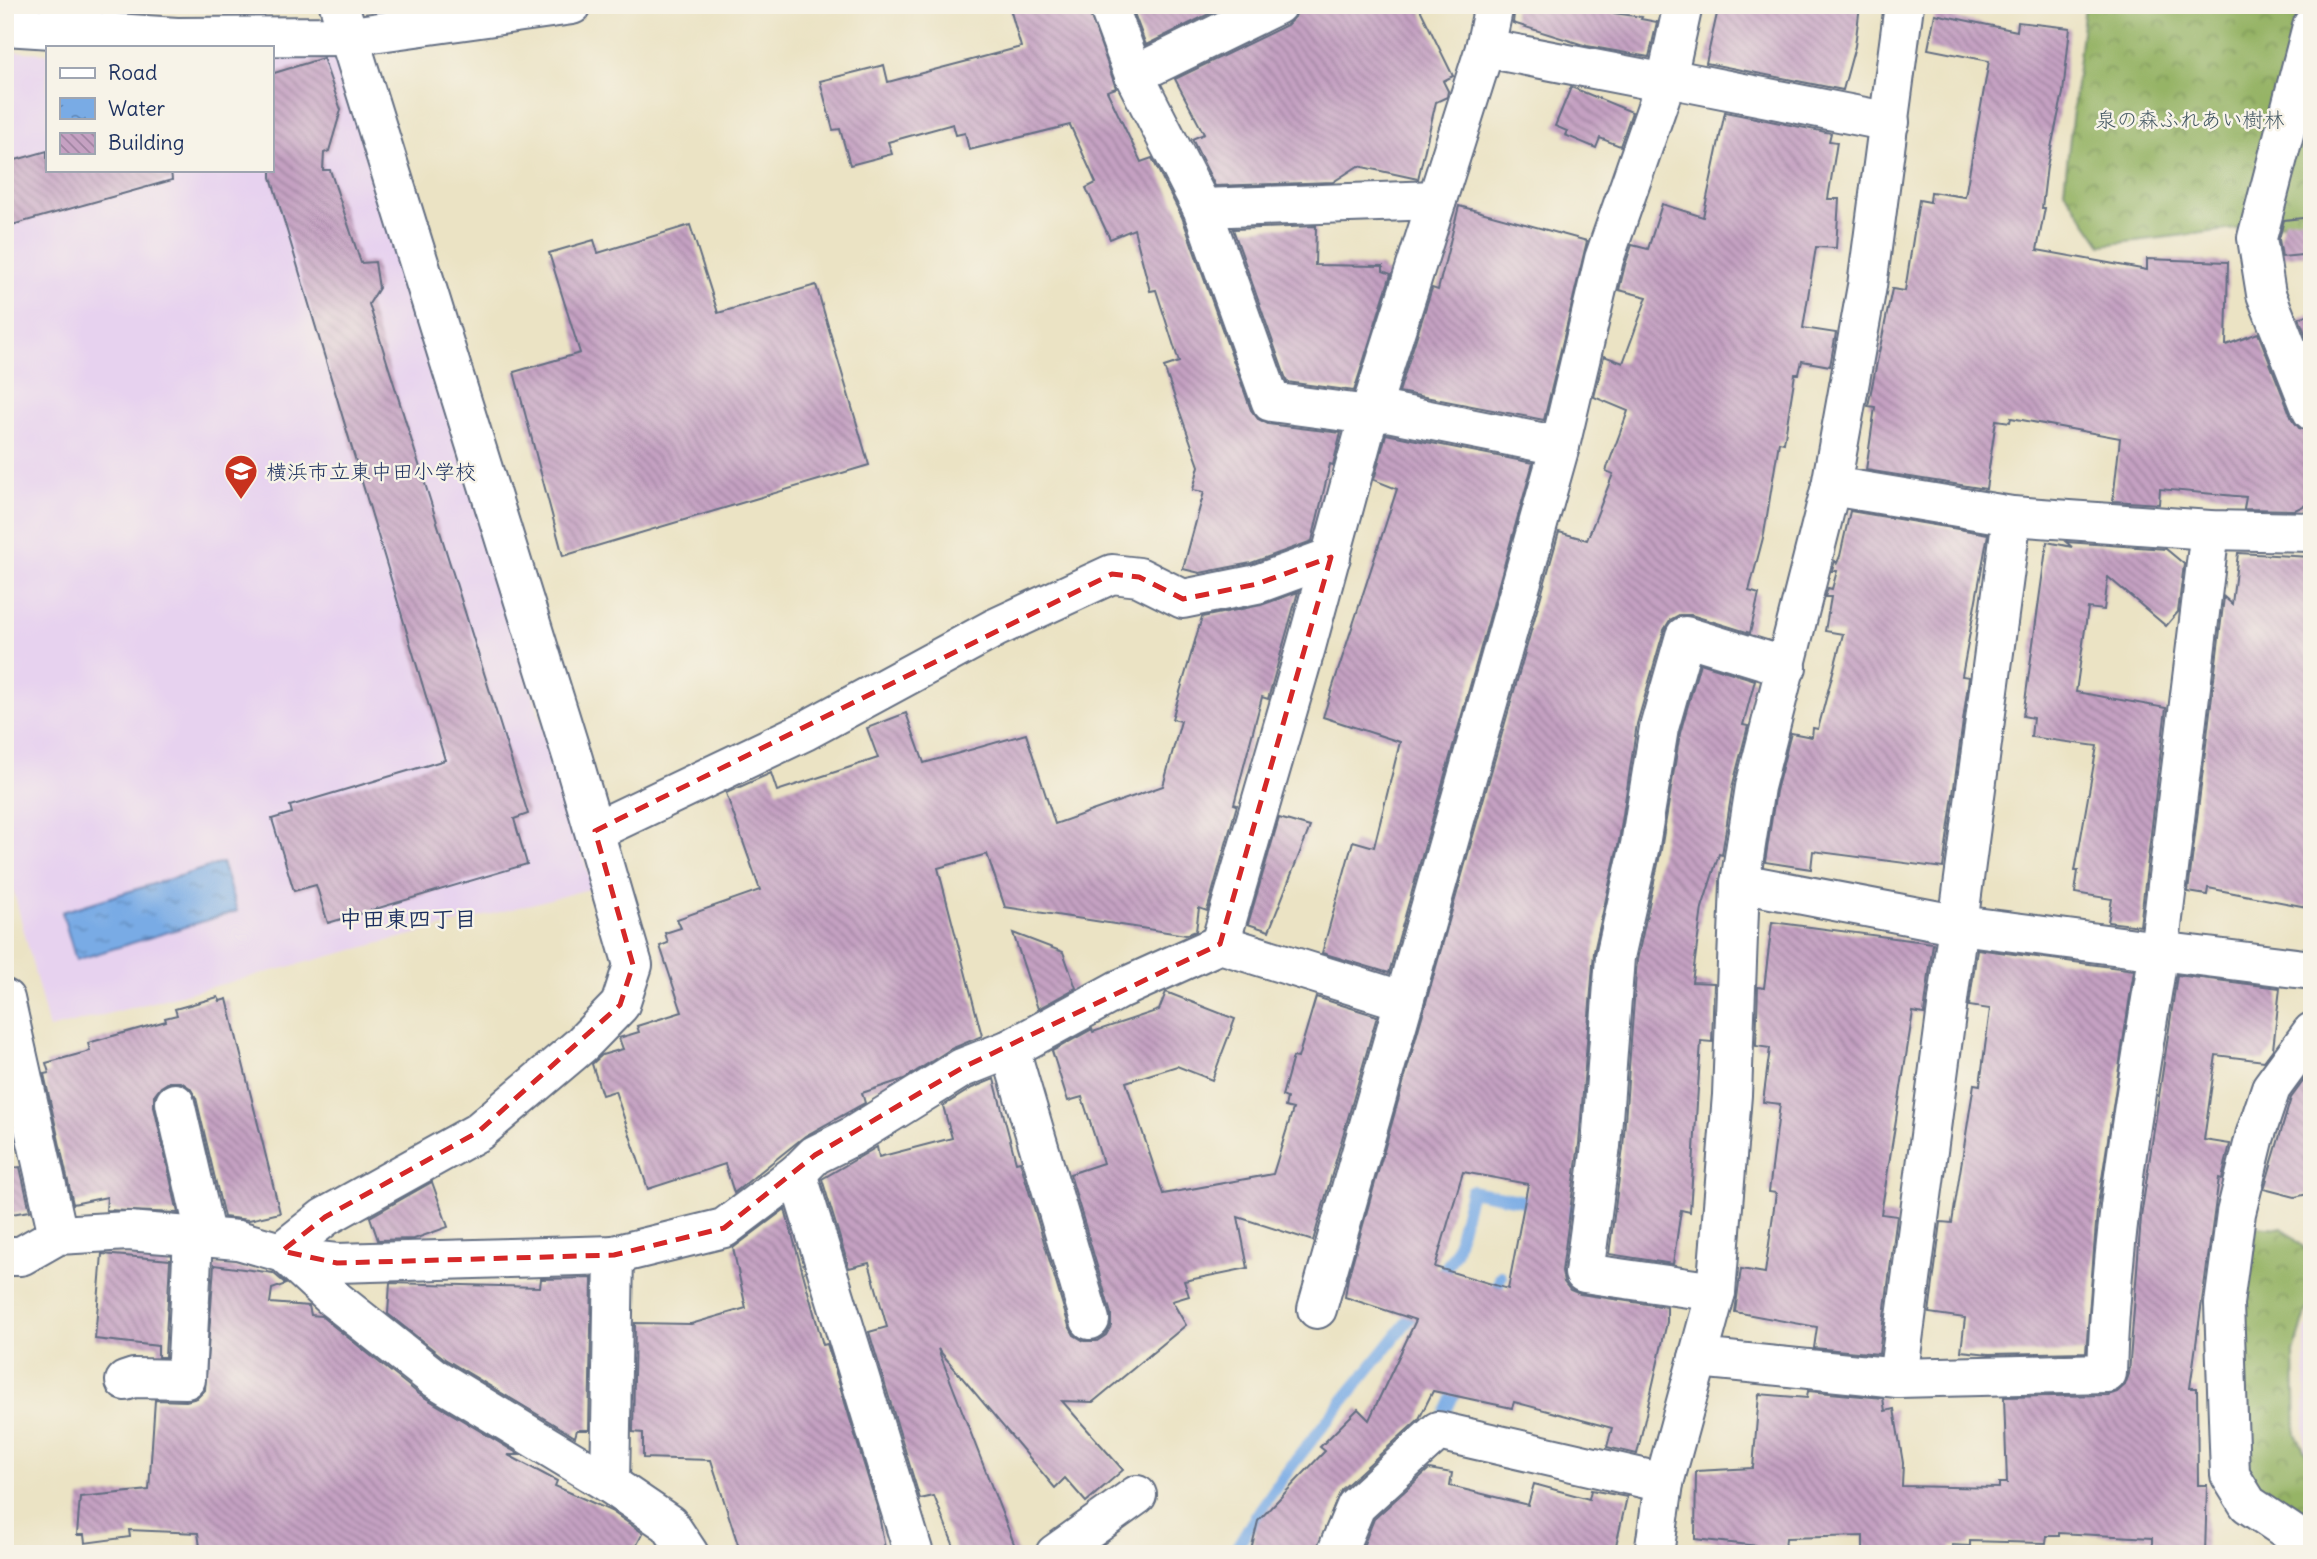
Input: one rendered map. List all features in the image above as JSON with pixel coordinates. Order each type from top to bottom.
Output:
[{"type":"street","points":[[1108,5],[1133,75],[1202,208],[1272,402],[1369,415],[1388,412],[1560,446]]},
{"type":"street","points":[[1133,75],[1277,5]]},
{"type":"street","points":[[1220,944],[1369,415],[1485,48],[1494,5]]},
{"type":"street","points":[[1317,1309],[1560,446],[1604,260],[1667,81],[1683,5]]},
{"type":"street","points":[[1654,1554],[1664,1483],[1716,1292],[1732,1095],[1740,883],[1755,787],[1831,486],[1867,286],[1891,122],[1903,5]]},
{"type":"street","points":[[5,26],[170,21],[345,21],[555,6]]},
{"type":"street","points":[[282,1251],[325,1217],[478,1132],[581,1045],[620,1005],[633,965],[595,831],[345,21]]},
{"type":"street","points":[[2312,26],[2257,238],[2266,294],[2312,411]]},
{"type":"street","points":[[1485,48],[1891,122]]},
{"type":"street","points":[[1202,208],[1437,200]]},
{"type":"street","points":[[1831,486],[2012,516],[2210,530],[2312,532]]},
{"type":"street","points":[[1898,1378],[2012,516]]},
{"type":"street","points":[[1698,1358],[1898,1378],[2107,1373],[2110,1286],[2127,1148],[2159,951],[2210,530]]},
{"type":"street","points":[[595,831],[805,731],[995,628],[1112,574],[1139,577],[1183,599],[1257,584],[1331,556]]},
{"type":"street","points":[[1716,1292],[1584,1273],[1601,1146],[1615,957],[1640,845],[1659,728],[1685,636],[1787,667]]},
{"type":"street","points":[[1740,883],[1960,925],[2312,970]]},
{"type":"street","points":[[5,1256],[21,1256],[58,1235],[128,1231],[238,1240],[309,1260],[337,1263],[529,1255],[614,1255],[724,1228],[797,1173],[814,1155],[851,1137],[962,1068],[1010,1049],[1118,990],[1220,944],[1404,1001]]},
{"type":"street","points":[[5,999],[58,1235]]},
{"type":"street","points":[[2312,1031],[2271,1088],[2255,1136],[2236,1213],[2224,1304],[2230,1475],[2248,1504],[2312,1547]]},
{"type":"street","points":[[1010,1049],[1090,1320]]},
{"type":"street","points":[[125,1381],[134,1378],[186,1379],[200,1237],[175,1103]]},
{"type":"street","points":[[797,1173],[914,1554]]},
{"type":"street","points":[[282,1251],[333,1298],[433,1377],[610,1484],[669,1524],[689,1554]]},
{"type":"street","points":[[610,1484],[614,1255]]},
{"type":"street","points":[[1336,1554],[1356,1506],[1438,1430],[1664,1483]]},
{"type":"street","points":[[1055,1554],[1137,1494]]},
{"type":"highlighted area","points":[[1331,557],[1220,944],[962,1068],[815,1155],[724,1228],[614,1255],[337,1263],[282,1251],[325,1217],[478,1132],[620,1005],[633,965],[595,831],[1112,574],[1139,577],[1183,599],[1257,584]]},
{"type":"shaded area","name":"横浜市立東中田小学校","points":[[334,49],[593,888],[49,1029],[5,857],[5,51],[46,53],[46,172],[273,172],[273,52]]},
{"type":"shaded area","points":[[2312,1319],[2312,1455],[2305,1450],[2305,1331]]},
{"type":"green space","name":"泉の森ふれあい樹林","points":[[2085,5],[2306,5],[2296,23],[2312,39],[2312,220],[2102,245],[2064,190]]},
{"type":"green space","points":[[2253,1226],[2282,1228],[2312,1255],[2312,1294],[2294,1353],[2296,1435],[2312,1464],[2312,1534],[2265,1501],[2242,1467],[2237,1308]]},
{"type":"water","points":[[222,863],[237,911],[76,960],[62,912]]},
{"type":"building","points":[[1009,5],[1087,5],[1116,88],[1107,91],[1141,162],[1152,158],[1182,217],[1251,410],[1258,419],[1268,424],[1341,433],[1333,465],[1330,464],[1312,541],[1251,563],[1200,573],[1183,569],[1204,492],[1193,490],[1199,466],[1164,367],[1179,362],[1156,290],[1150,291],[1134,229],[1110,239],[1086,188],[1096,183],[1070,125],[969,150],[965,133],[956,135],[953,124],[888,142],[892,154],[850,165],[840,129],[833,130],[820,81],[884,65],[888,82],[1021,47]]},
{"type":"building","points":[[1131,5],[1227,5],[1146,45]]},
{"type":"building","points":[[1299,5],[1418,5],[1453,76],[1443,81],[1448,91],[1447,97],[1436,102],[1418,179],[1358,166],[1333,182],[1215,186],[1192,139],[1204,134],[1175,79],[1287,25],[1295,17]]},
{"type":"building","points":[[1515,5],[1558,5],[1642,17],[1641,19],[1657,22],[1649,57],[1587,46],[1513,23]]},
{"type":"building","points":[[1719,5],[1860,5],[1855,46],[1843,90],[1706,63]]},
{"type":"building","points":[[1935,14],[2017,31],[2018,22],[2070,28],[2063,93],[2047,166],[2042,208],[2045,208],[2037,250],[2147,270],[2147,259],[2228,262],[2226,345],[2258,333],[2292,419],[2299,428],[2312,432],[2312,502],[2295,510],[2244,509],[2246,497],[2160,489],[2159,504],[2113,501],[2120,438],[2011,418],[2010,422],[1996,420],[1986,489],[1866,470],[1875,407],[1868,406],[1892,289],[1905,291],[1919,200],[1930,202],[1931,192],[1965,197],[1989,61],[1928,49]]},
{"type":"building","points":[[323,58],[341,110],[329,151],[324,153],[323,170],[330,170],[361,263],[375,262],[379,288],[369,304],[528,814],[514,819],[527,864],[328,923],[316,885],[294,891],[272,819],[292,813],[290,806],[445,760],[271,177],[273,73]]},
{"type":"building","points":[[1571,87],[1632,112],[1620,146],[1600,138],[1596,148],[1565,135],[1567,131],[1555,126]]},
{"type":"building","points":[[1725,112],[1831,133],[1829,141],[1837,142],[1828,199],[1839,199],[1836,248],[1816,247],[1803,328],[1836,333],[1830,366],[1802,361],[1799,374],[1795,374],[1784,443],[1779,442],[1764,534],[1749,591],[1759,594],[1750,633],[1691,615],[1679,615],[1670,620],[1664,630],[1637,724],[1619,841],[1594,952],[1579,1144],[1562,1271],[1564,1282],[1570,1290],[1580,1294],[1667,1307],[1667,1322],[1637,1454],[1607,1447],[1612,1428],[1514,1402],[1512,1408],[1433,1391],[1419,1419],[1341,1490],[1315,1554],[1250,1554],[1258,1521],[1325,1451],[1320,1447],[1358,1409],[1369,1420],[1416,1320],[1345,1297],[1348,1278],[1559,532],[1587,540],[1613,474],[1606,471],[1628,411],[1594,397],[1604,356],[1623,363],[1647,297],[1619,290],[1625,265],[1632,245],[1648,249],[1662,204],[1703,217]],"holes":[[[1463,1172],[1528,1184],[1508,1289],[1435,1267]]]},
{"type":"building","points":[[46,151],[46,172],[171,172],[172,180],[5,227],[5,163]]},
{"type":"building","points":[[1459,206],[1587,241],[1544,420],[1399,392],[1432,288],[1438,290]]},
{"type":"building","points":[[2312,217],[2312,254],[2282,257],[2279,239],[2284,220]]},
{"type":"building","points":[[690,225],[718,313],[816,285],[869,465],[563,556],[514,372],[580,353],[549,253],[594,240],[598,253]]},
{"type":"building","points":[[1316,226],[1315,265],[1383,266],[1383,271],[1391,274],[1354,391],[1287,382],[1233,229]]},
{"type":"building","points":[[2312,313],[2312,351],[2299,318]]},
{"type":"building","points":[[1386,434],[1533,463],[1389,973],[1322,953],[1353,841],[1374,847],[1400,742],[1323,717],[1397,489],[1374,480]]},
{"type":"building","points":[[1850,511],[1988,534],[1962,676],[1969,677],[1943,868],[1813,851],[1811,869],[1765,862],[1776,791],[1791,733],[1812,737],[1813,728],[1818,729],[1843,634],[1825,631],[1831,597],[1825,597],[1828,588],[1832,589],[1837,571],[1832,571],[1840,556]]},
{"type":"building","points":[[2047,542],[2072,547],[2066,542],[2166,549],[2184,564],[2178,612],[2166,626],[2108,577],[2104,610],[2088,608],[2076,692],[2166,708],[2140,926],[2108,922],[2112,899],[2075,893],[2078,871],[2075,871],[2097,746],[2031,737],[2033,718],[2023,716]]},
{"type":"building","points":[[2238,553],[2312,557],[2312,908],[2208,888],[2207,895],[2188,892],[2224,597],[2232,604]]},
{"type":"building","points":[[1298,592],[1268,699],[1262,697],[1234,804],[1237,805],[1207,911],[1199,908],[1196,931],[1186,935],[1005,907],[987,854],[938,868],[982,1036],[951,1049],[904,1079],[862,1093],[865,1103],[805,1136],[734,1193],[725,1164],[648,1189],[615,1091],[602,1095],[592,1064],[602,1055],[623,1049],[619,1038],[639,1032],[637,1026],[682,1012],[660,946],[668,943],[665,933],[681,928],[677,919],[760,890],[726,793],[771,773],[777,791],[878,758],[867,728],[906,713],[924,763],[1026,734],[1055,824],[1163,786],[1181,721],[1172,719],[1202,617],[1261,605]]},
{"type":"building","points":[[1700,663],[1755,680],[1743,725],[1748,726],[1733,784],[1722,855],[1719,854],[1702,908],[1692,982],[1714,983],[1712,1042],[1701,1041],[1690,1212],[1681,1210],[1673,1264],[1609,1254],[1623,1148],[1637,960],[1661,850],[1680,733]]},
{"type":"building","points":[[1279,818],[1310,827],[1269,931],[1248,924]]},
{"type":"building","points":[[1772,922],[1933,943],[1924,1014],[1913,1012],[1881,1214],[1897,1216],[1879,1354],[1814,1348],[1817,1327],[1735,1312],[1741,1269],[1765,1273],[1776,1193],[1769,1192],[1780,1104],[1763,1102],[1770,1048],[1756,1046],[1758,987],[1764,988]]},
{"type":"building","points":[[1013,933],[1063,952],[1076,988],[1038,1009]]},
{"type":"building","points":[[1977,949],[2134,970],[2097,1211],[2086,1352],[1989,1354],[1961,1351],[1965,1318],[1929,1313],[1941,1222],[1952,1223],[1974,1084],[1980,1085],[1990,1009],[1969,1006]]},
{"type":"building","points":[[2177,975],[2280,988],[2273,1049],[2264,1061],[2216,1055],[2204,1140],[2230,1144],[2222,1179],[2219,1178],[2190,1388],[2197,1388],[2198,1485],[2207,1485],[2205,1554],[2152,1554],[2152,1538],[2059,1533],[2059,1536],[2047,1536],[2046,1543],[1970,1541],[1970,1546],[1952,1545],[1952,1554],[1863,1554],[1863,1536],[1786,1538],[1785,1549],[1695,1539],[1696,1471],[1753,1468],[1759,1394],[1807,1398],[1808,1391],[1883,1398],[1885,1411],[1894,1409],[1903,1463],[1902,1486],[1999,1488],[1999,1483],[2007,1483],[2004,1397],[2108,1395],[2125,1385],[2129,1374],[2141,1217]]},
{"type":"building","points":[[1166,992],[1235,1019],[1212,1080],[1177,1066],[1126,1082],[1163,1194],[1273,1174],[1293,1109],[1285,1107],[1287,1098],[1282,1096],[1293,1057],[1298,1058],[1316,997],[1377,1016],[1313,1241],[1238,1217],[1248,1268],[1184,1281],[1189,1296],[1172,1301],[1186,1325],[1093,1402],[1062,1401],[1123,1470],[1086,1502],[1065,1478],[1055,1488],[938,1349],[1018,1554],[957,1554],[934,1496],[920,1499],[869,1332],[887,1327],[869,1263],[849,1268],[822,1179],[877,1147],[879,1157],[952,1138],[943,1106],[972,1088],[994,1079],[1016,1162],[1020,1161],[1069,1326],[1074,1335],[1084,1341],[1097,1341],[1106,1335],[1111,1326],[1111,1314],[1070,1174],[1103,1163],[1082,1097],[1068,1101],[1052,1051],[1092,1029],[1093,1032],[1159,1010]]},
{"type":"building","points":[[218,997],[220,1001],[227,999],[280,1213],[249,1220],[224,1217],[196,1098],[190,1088],[181,1082],[169,1082],[154,1096],[154,1107],[178,1213],[106,1210],[107,1197],[73,1204],[44,1074],[49,1073],[46,1063],[90,1051],[88,1043],[166,1021],[165,1018],[177,1015],[175,1009]]},
{"type":"building","points":[[2312,1069],[2312,1193],[2295,1197],[2264,1189],[2291,1098]]},
{"type":"building","points":[[20,1167],[30,1211],[5,1215],[5,1169]]},
{"type":"building","points":[[432,1182],[448,1227],[414,1239],[378,1240],[370,1217]]},
{"type":"building","points":[[785,1209],[823,1345],[827,1344],[878,1510],[886,1554],[741,1554],[711,1460],[643,1458],[643,1433],[633,1432],[635,1323],[691,1324],[746,1308],[733,1248]]},
{"type":"building","points":[[102,1254],[170,1260],[165,1357],[158,1357],[158,1346],[95,1339]]},
{"type":"building","points":[[214,1265],[273,1273],[286,1284],[272,1289],[270,1303],[309,1306],[311,1315],[321,1316],[419,1394],[520,1455],[508,1455],[557,1481],[555,1486],[611,1511],[643,1533],[632,1554],[201,1554],[198,1533],[129,1530],[130,1537],[85,1543],[84,1535],[77,1535],[80,1497],[149,1490],[155,1400],[186,1401],[197,1398],[205,1390]]},
{"type":"building","points":[[592,1278],[589,1430],[577,1430],[575,1437],[445,1359],[388,1314],[390,1283],[540,1287],[541,1279]]},
{"type":"building","points":[[1429,1469],[1452,1473],[1450,1486],[1528,1505],[1534,1484],[1589,1499],[1591,1490],[1627,1497],[1614,1554],[1360,1554],[1374,1519]]},
{"type":"waterway","points":[[1437,1282],[1455,1253],[1471,1191],[1581,1212]]},
{"type":"waterway","points":[[1493,1299],[1501,1276]]},
{"type":"waterway","points":[[1233,1554],[1298,1457],[1420,1305]]},
{"type":"waterway","points":[[1445,1413],[1460,1381]]},
{"type":"place","name":"横浜市立東中田小学校","points":[[241,501]]},
{"type":"district","name":"中田東四丁目","points":[[408,918]]}]
